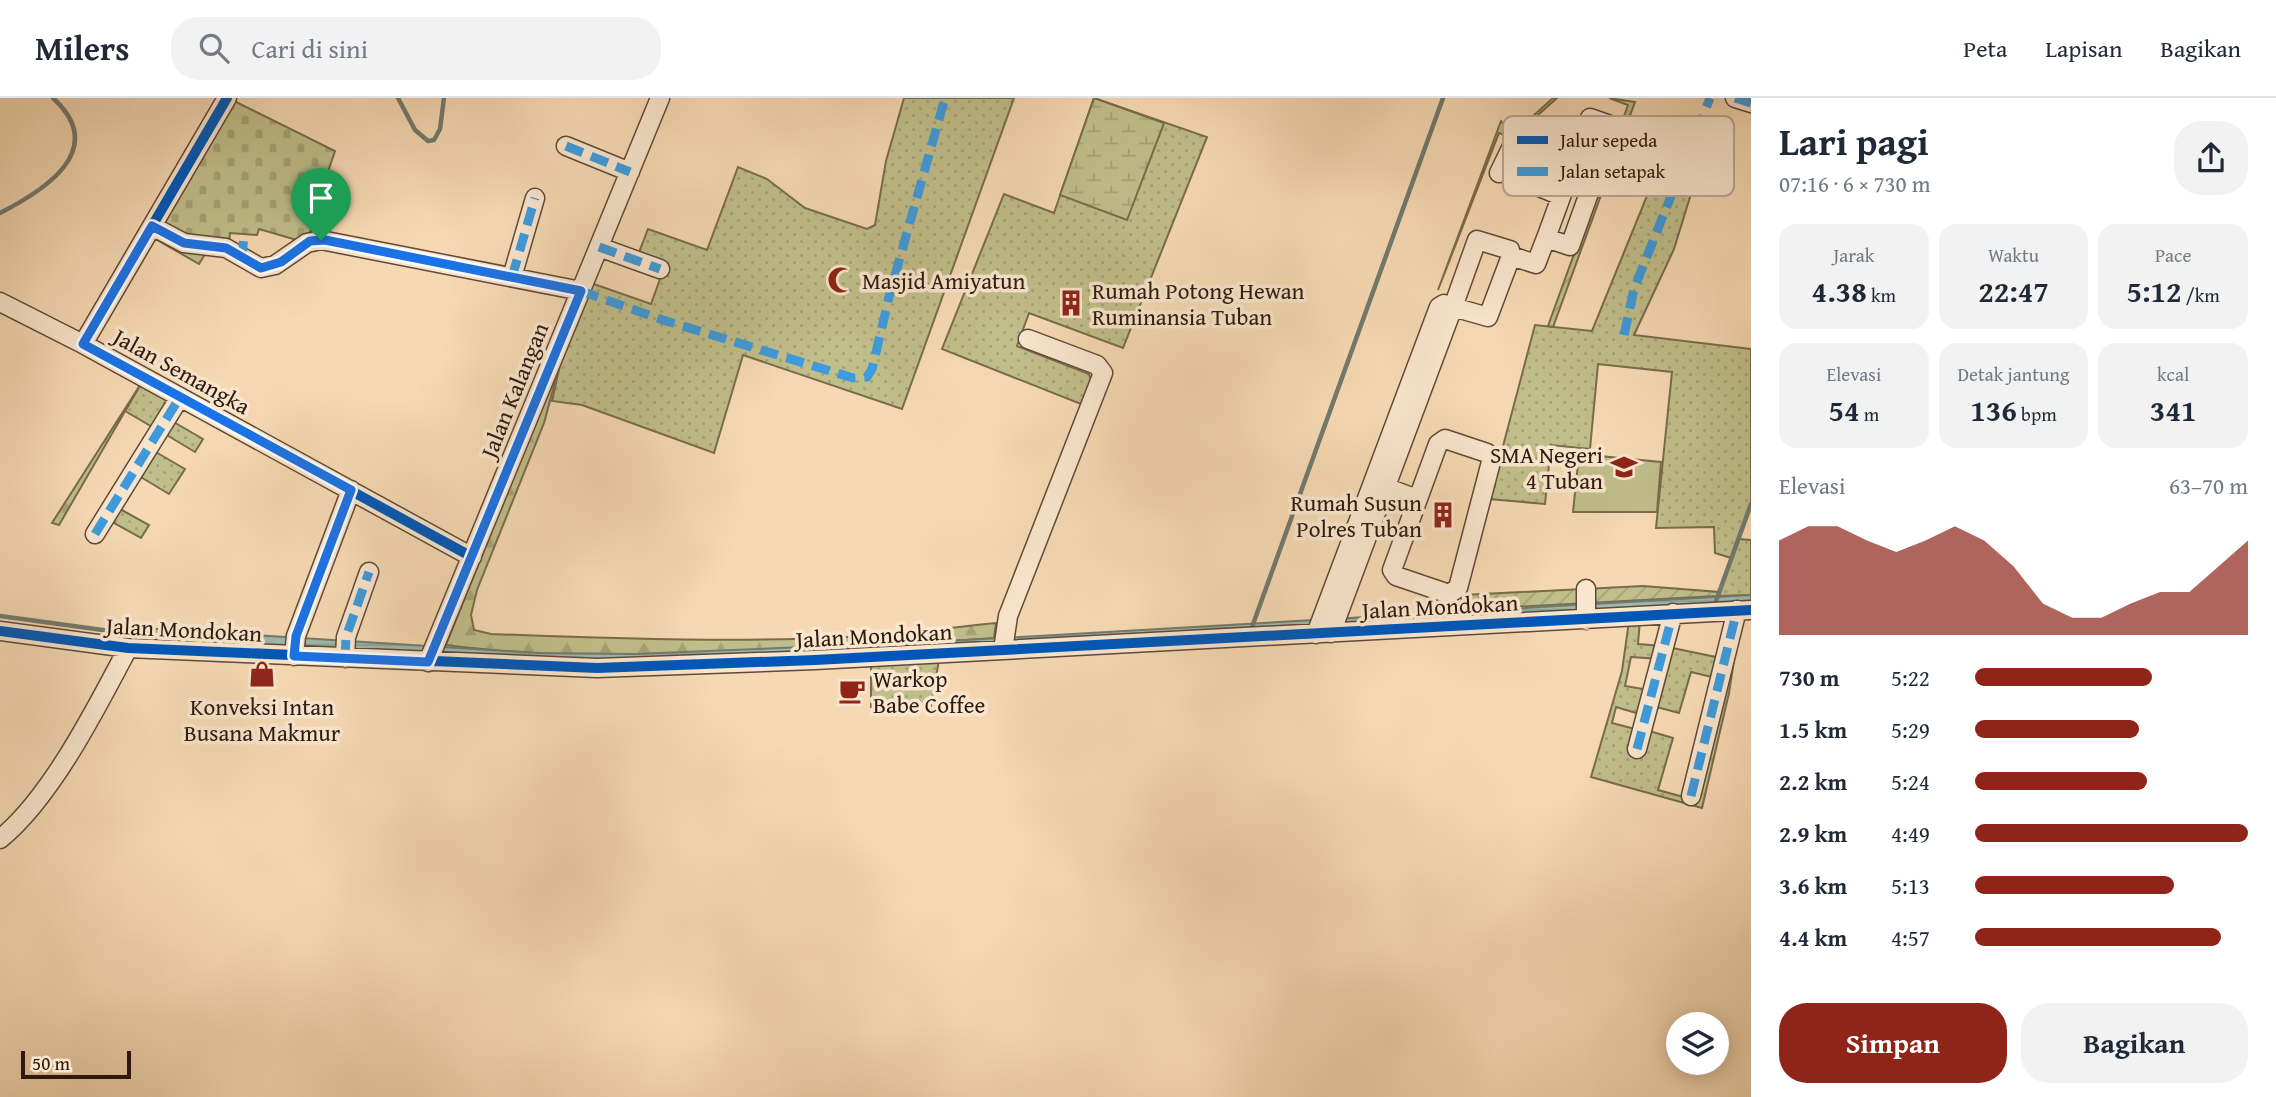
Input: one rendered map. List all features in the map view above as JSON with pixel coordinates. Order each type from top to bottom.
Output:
[{"type":"street","name":"Jalan Semangka","points":[[228,98],[83,344],[472,557]]},
{"type":"street","name":"Jalan Kalangan","points":[[430,658],[660,98]]},
{"type":"street","points":[[1735,98],[1751,103]]},
{"type":"street","points":[[566,146],[630,172]]},
{"type":"street","points":[[1559,242],[1561,196]]},
{"type":"street","points":[[1559,242],[1577,196]]},
{"type":"street","points":[[1511,256],[1536,264],[1559,242],[1583,210],[1588,196]]},
{"type":"street","points":[[512,277],[535,198]]},
{"type":"street","points":[[152,226],[184,243],[226,248],[258,267],[275,265],[307,243],[321,240],[581,291]]},
{"type":"street","points":[[1326,626],[1379,485],[1437,310],[1442,305],[1488,317],[1511,256],[1509,249],[1477,240],[1453,307]]},
{"type":"street","points":[[599,247],[660,269]]},
{"type":"street","points":[[0,302],[83,344]]},
{"type":"street","points":[[1004,644],[1008,616],[1103,373],[1097,365],[1028,340]]},
{"type":"street","points":[[95,534],[180,397]]},
{"type":"street","points":[[1447,439],[1491,455],[1458,588],[1453,594],[1392,573],[1417,499],[1440,440],[1447,439]]},
{"type":"street","points":[[1379,485],[1417,499]]},
{"type":"street","points":[[295,647],[351,490]]},
{"type":"street","points":[[345,649],[369,572]]},
{"type":"street","name":"Jalan Mondokan","points":[[0,631],[128,649],[295,647],[430,658],[638,667],[1326,626],[1586,605],[1673,613],[1744,610]]},
{"type":"street","points":[[1690,796],[1744,610]]},
{"type":"street","points":[[1637,749],[1673,613]]},
{"type":"street","points":[[0,839],[26,816],[89,721],[128,649]]},
{"type":"green space","points":[[904,98],[1014,98],[902,409],[743,355],[714,453],[582,405],[552,401],[562,356],[591,283],[651,304],[665,265],[638,255],[648,229],[707,250],[738,167],[767,179],[805,208],[867,229],[875,225],[886,161]]},
{"type":"green space","points":[[1094,98],[1207,137],[1123,348],[1029,313],[1017,346],[1089,374],[1091,380],[1081,404],[942,349],[1004,194],[1054,213]]},
{"type":"green space","points":[[1094,98],[1164,123],[1127,220],[1060,195]]},
{"type":"green space","points":[[1553,98],[1557,98],[1537,116],[1533,116]]},
{"type":"green space","points":[[1609,98],[1635,102],[1630,116],[1624,116],[1628,105]]},
{"type":"green space","points":[[232,100],[335,151],[315,210],[310,234],[300,241],[259,229],[257,235],[230,233],[229,244],[190,239],[159,225]]},
{"type":"green space","points":[[1501,121],[1503,135],[1499,133],[1438,290]]},
{"type":"green space","points":[[1595,196],[1601,196],[1553,327],[1548,326]]},
{"type":"green space","points":[[1647,196],[1690,196],[1674,249],[1634,335],[1751,349],[1751,502],[1738,539],[1751,540],[1751,595],[1717,596],[1731,558],[1715,553],[1714,527],[1656,528],[1672,372],[1598,364],[1590,449],[1551,445],[1545,504],[1489,499],[1535,325],[1592,331]]},
{"type":"green space","points":[[154,234],[207,251],[199,264],[152,237]]},
{"type":"green space","points":[[562,356],[544,423],[477,590],[471,615],[474,630],[491,634],[536,636],[759,640],[866,636],[996,623],[994,638],[789,651],[650,656],[513,652],[446,645]]},
{"type":"green space","points":[[142,382],[172,398],[154,428],[125,411]]},
{"type":"green space","points":[[142,382],[59,525],[52,523]]},
{"type":"green space","points":[[172,421],[203,439],[195,452],[165,434]]},
{"type":"green space","points":[[154,451],[185,469],[169,494],[139,476]]},
{"type":"green space","points":[[1579,454],[1661,462],[1657,512],[1573,512]]},
{"type":"green space","points":[[120,509],[149,525],[141,538],[112,522]]},
{"type":"green space","points":[[1643,586],[1719,592],[1717,596],[1459,610],[1463,595]]},
{"type":"green space","points":[[1741,615],[1729,693],[1702,808],[1591,777],[1622,671],[1629,621],[1640,620],[1638,644],[1663,646],[1721,658]],"holes":[[[1631,657],[1658,659],[1649,690],[1625,686]],[[1691,672],[1716,678],[1687,798],[1658,790],[1673,738],[1646,730],[1653,706],[1679,713]],[[1616,707],[1643,715],[1639,730],[1612,723]]]},
{"type":"green space","points":[[939,660],[931,706],[871,707],[871,664]]},
{"type":"shaded area","points":[[1751,595],[1751,604],[911,650],[583,662],[127,639],[127,627],[539,653],[634,654],[949,641]]},
{"type":"waterway","points":[[0,213],[51,181],[64,167],[73,151],[75,135],[69,117],[53,98]]},
{"type":"waterway","points":[[398,98],[415,130],[428,141],[434,140],[440,129],[444,98]]},
{"type":"waterway","points":[[1252,627],[1443,98]]},
{"type":"waterway","points":[[1716,601],[1751,504]]},
{"type":"waterway","points":[[0,616],[132,634]]},
{"type":"marked path","points":[[581,291],[663,320],[853,378],[867,377],[872,369],[890,293],[945,98]]},
{"type":"marked path","points":[[1703,116],[1710,98]]},
{"type":"marked path","points":[[1735,98],[1751,103]]},
{"type":"marked path","points":[[566,146],[630,172]]},
{"type":"marked path","points":[[1624,335],[1634,289],[1671,196]]},
{"type":"marked path","points":[[512,277],[535,198]]},
{"type":"marked path","points":[[242,259],[244,234]]},
{"type":"marked path","points":[[599,247],[660,269]]},
{"type":"marked path","points":[[95,534],[180,397]]},
{"type":"marked path","points":[[294,656],[296,636],[351,490]]},
{"type":"marked path","points":[[345,658],[346,637],[369,572]]},
{"type":"marked path","points":[[1691,796],[1737,610]]},
{"type":"marked path","points":[[1637,749],[1673,613]]},
{"type":"cycle path","points":[[227,98],[83,344],[472,557]]},
{"type":"cycle path","points":[[0,631],[128,648],[597,668],[815,660],[1751,610]]},
{"type":"place","name":"Masjid Amiyatun","points":[[841,280]]},
{"type":"place","name":"Rumah Potong Hewan Ruminansia Tuban","points":[[1071,303]]},
{"type":"place","name":"SMA Negeri 4 Tuban","points":[[1624,467]]},
{"type":"place","name":"Rumah Susun Polres Tuban","points":[[1443,515]]},
{"type":"place","name":"Konveksi Intan Busana Makmur","points":[[262,674]]},
{"type":"place","name":"Warkop Babe Coffee","points":[[852,691]]},
{"type":"route","points":[[152,226],[184,243],[226,248],[246,262],[261,268],[275,265],[307,243],[321,240],[581,291],[428,662],[294,656],[296,636],[351,490],[83,344],[152,226]]}]
